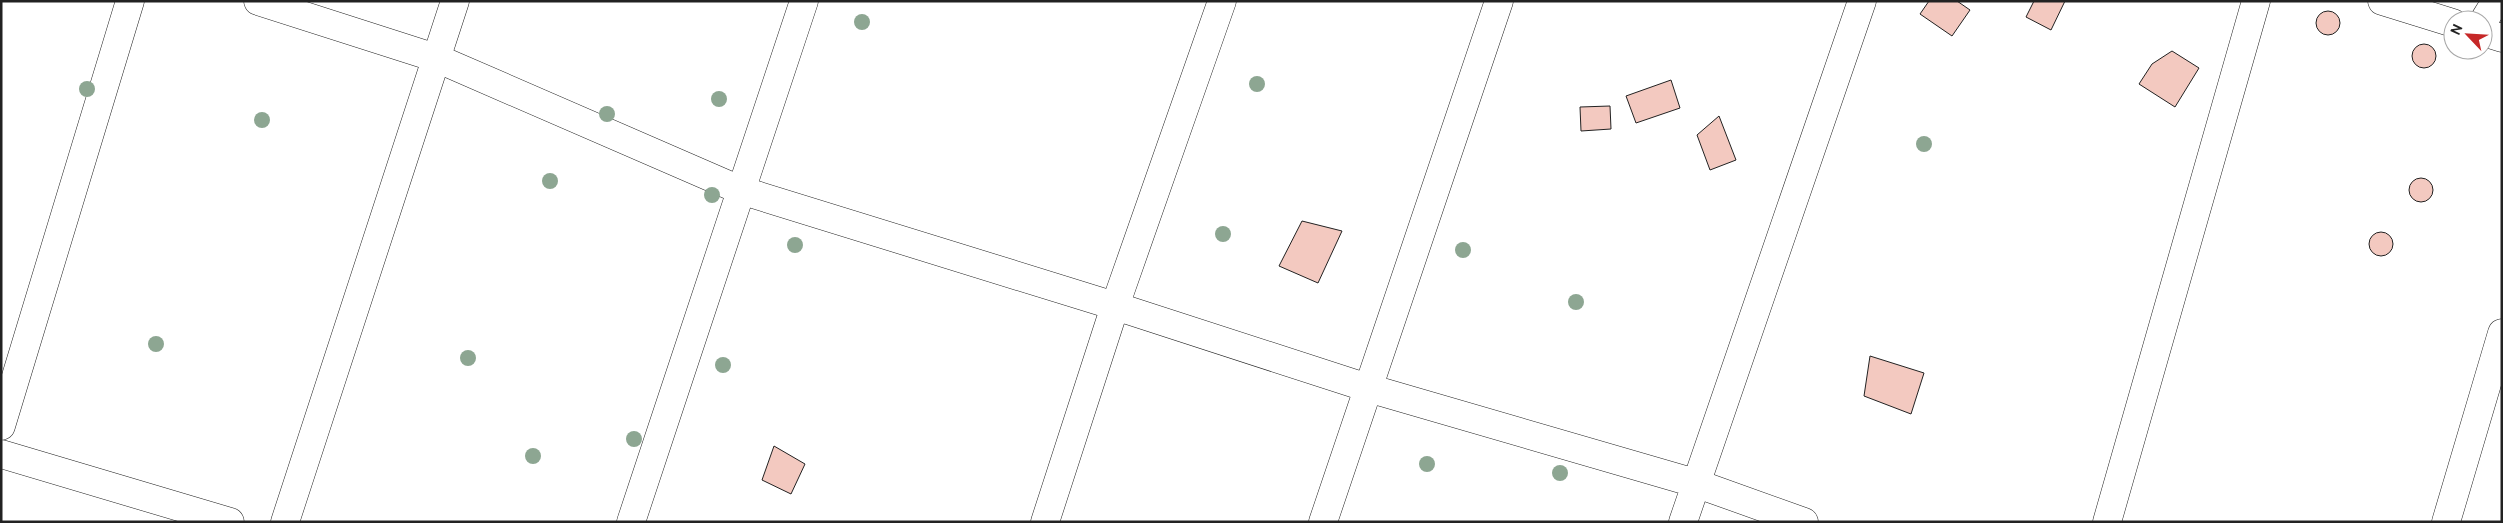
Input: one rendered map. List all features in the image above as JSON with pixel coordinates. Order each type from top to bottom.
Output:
[{"type":"street","points":[[1,426],[130,1]]},
{"type":"street","points":[[258,1],[436,58],[740,190],[1115,306],[1368,388],[1696,483],[1804,522]]},
{"type":"street","points":[[285,522],[455,1]]},
{"type":"street","points":[[631,522],[804,1]]},
{"type":"street","points":[[1046,522],[1115,306],[1222,1]]},
{"type":"street","points":[[1323,522],[1499,1]]},
{"type":"street","points":[[1683,522],[1862,1]]},
{"type":"street","points":[[2107,522],[2256,1]]},
{"type":"street","points":[[2382,1],[2443,20]]},
{"type":"street","points":[[2446,522],[2502,334]]},
{"type":"street","points":[[1,454],[230,522]]},
{"type":"building","points":[[1929,1],[1957,1],[1970,10],[1952,36],[1920,14]]},
{"type":"building","points":[[2034,1],[2065,1],[2051,30],[2026,17]]},
{"type":"building","points":[[2328,11],[2337,14],[2340,23],[2337,32],[2328,35],[2319,32],[2316,23],[2319,14]]},
{"type":"building","points":[[2424,44],[2433,47],[2436,56],[2433,65],[2424,68],[2415,65],[2412,56],[2415,47]]},
{"type":"building","points":[[2172,51],[2199,68],[2175,107],[2139,84],[2152,64]]},
{"type":"building","points":[[1671,80],[1680,108],[1636,123],[1626,96]]},
{"type":"building","points":[[1610,106],[1611,129],[1581,131],[1580,107]]},
{"type":"building","points":[[1719,116],[1736,160],[1710,170],[1697,135]]},
{"type":"building","points":[[2416,178],[2426,178],[2433,185],[2433,195],[2426,202],[2416,202],[2409,195],[2409,185]]},
{"type":"building","points":[[1302,221],[1342,231],[1318,283],[1279,266]]},
{"type":"building","points":[[2381,232],[2390,235],[2393,244],[2390,253],[2381,256],[2372,253],[2369,244],[2372,235]]},
{"type":"building","points":[[1870,356],[1924,373],[1911,414],[1864,396]]},
{"type":"building","points":[[774,446],[805,464],[791,494],[762,480]]}]
